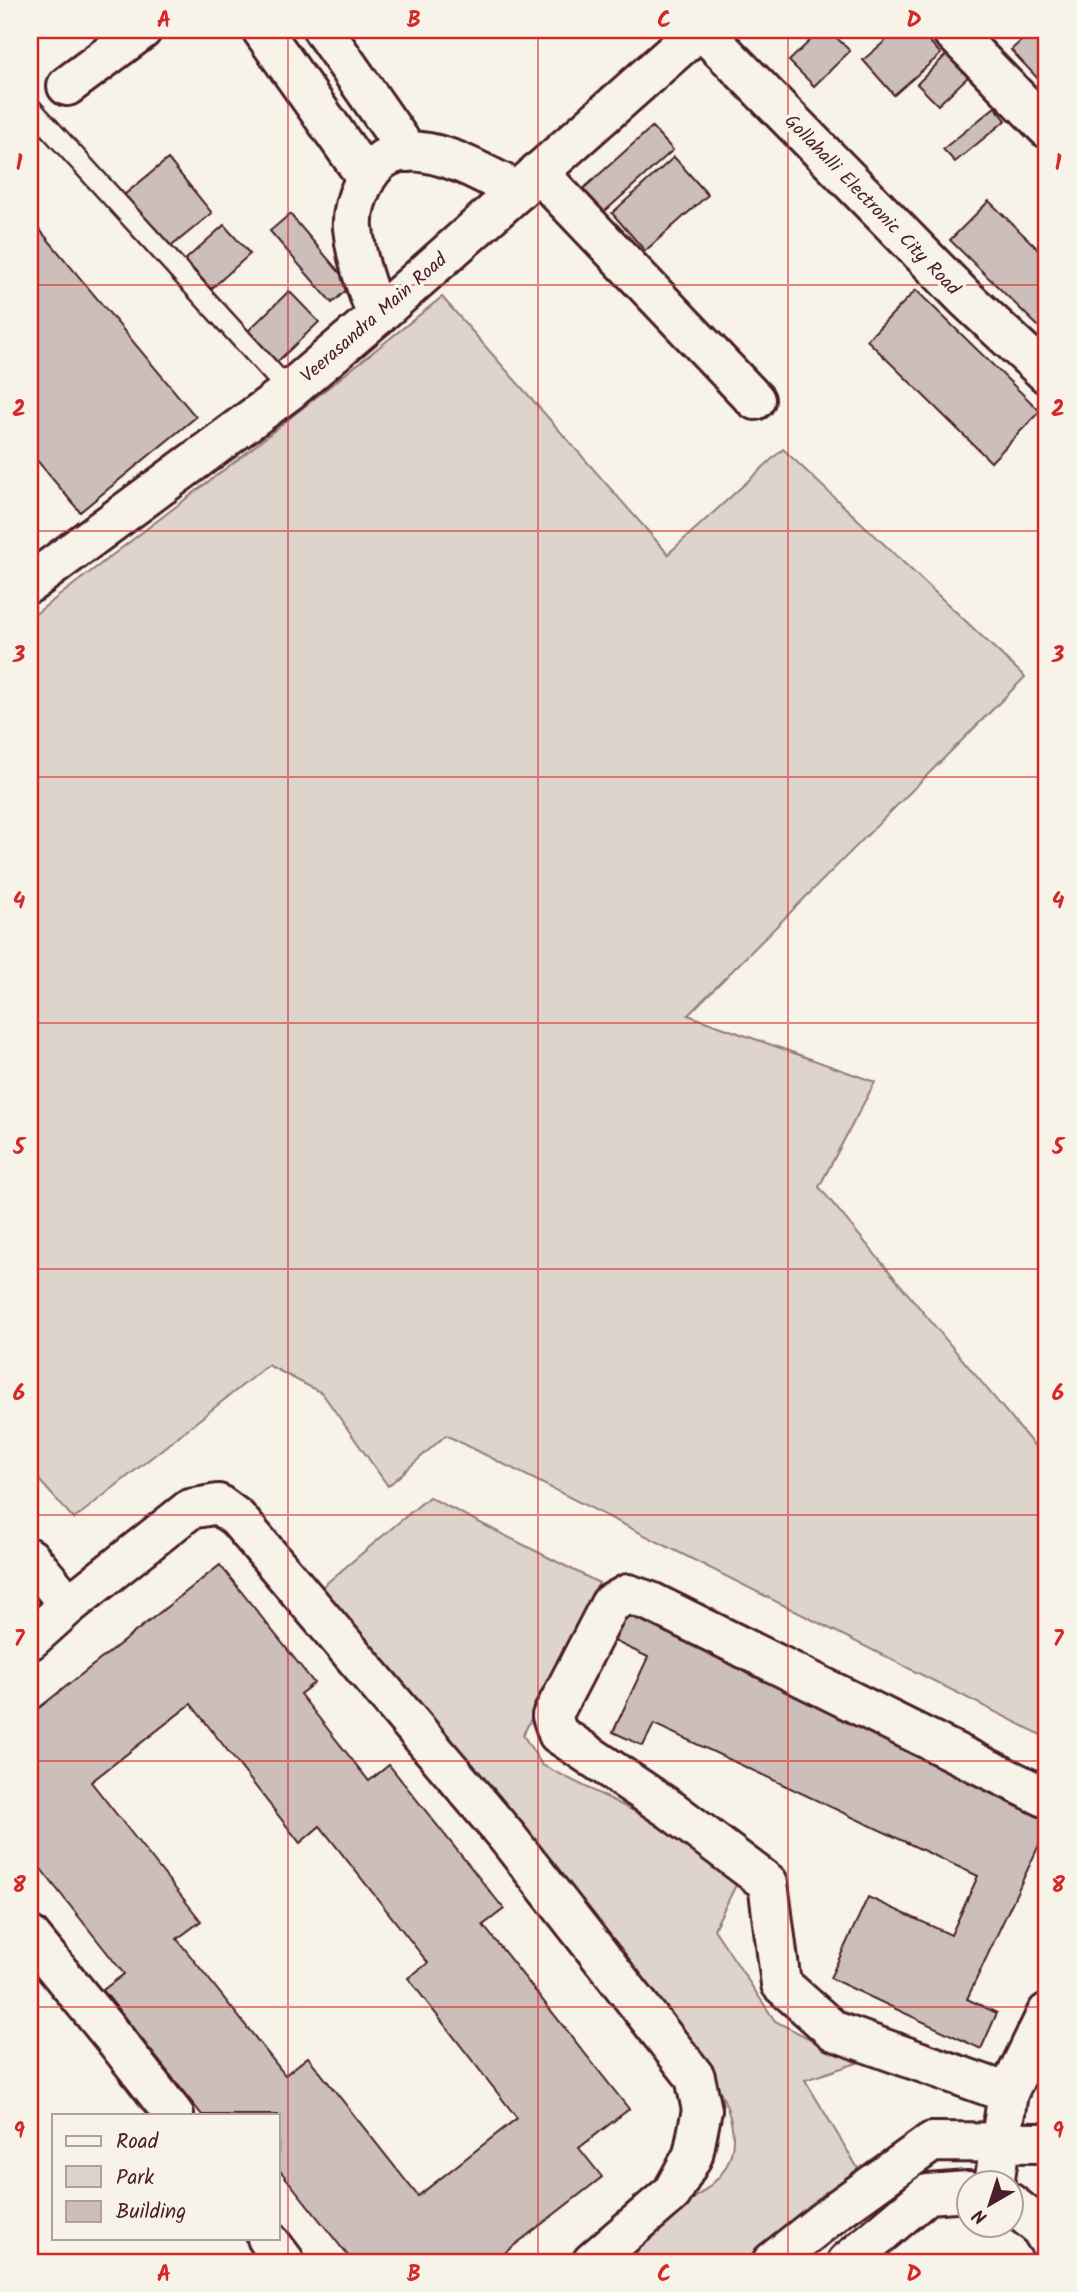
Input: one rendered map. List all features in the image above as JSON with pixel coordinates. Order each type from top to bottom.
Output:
[{"type":"street","points":[[67,86],[142,30]]},
{"type":"street","points":[[262,30],[366,177]]},
{"type":"street","points":[[323,30],[408,152]]},
{"type":"street","name":"Veerasandra Main Road","points":[[30,583],[289,391],[701,30]]},
{"type":"street","name":"Gollahalli Electronic City Road","points":[[701,30],[965,298],[1047,374]]},
{"type":"street","points":[[951,30],[1047,128]]},
{"type":"street","points":[[377,316],[360,270],[352,225],[359,191],[377,164],[391,155],[408,152],[429,153],[528,182],[755,400]]},
{"type":"street","points":[[30,1640],[69,1605],[190,1509],[218,1504],[237,1518],[507,1837],[695,2077],[702,2110],[693,2155],[672,2193],[606,2258]]},
{"type":"street","points":[[30,1558],[69,1605]]},
{"type":"street","points":[[1008,2093],[834,2031],[781,1984],[768,1883],[671,1810],[558,1734],[552,1716],[610,1604],[628,1594],[651,1602],[1047,1798]]},
{"type":"street","points":[[30,1936],[173,2114]]},
{"type":"street","points":[[996,2170],[1008,2093],[1047,2013]]},
{"type":"street","points":[[772,2262],[840,2208],[932,2142],[1047,2143]]},
{"type":"street","points":[[847,2262],[928,2194],[954,2192]]},
{"type":"street","points":[[1024,2214],[1039,2225],[1047,2239]]},
{"type":"street","points":[[268,2240],[285,2262]]},
{"type":"lane","points":[[30,107],[289,391]]},
{"type":"green space","points":[[442,297],[668,554],[783,449],[1025,677],[688,1015],[875,1082],[819,1187],[1047,1461],[1047,1738],[446,1435],[388,1486],[322,1393],[268,1365],[74,1519],[30,1470],[30,618],[246,453]]},
{"type":"green space","points":[[429,1497],[599,1583],[523,1735],[542,1765],[745,1867],[714,1929],[775,2021],[857,2063],[805,2080],[859,2170],[748,2262],[644,2262],[633,2249],[710,2186],[725,2168],[733,2144],[733,2131],[722,2095],[716,2083],[322,1587]]},
{"type":"building","points":[[821,30],[829,30],[850,51],[814,86],[789,61]]},
{"type":"building","points":[[898,30],[919,30],[941,54],[894,95],[863,60]]},
{"type":"building","points":[[1033,30],[1047,30],[1047,78],[1042,83],[1011,50]]},
{"type":"building","points":[[948,53],[970,75],[938,105],[917,84]]},
{"type":"building","points":[[995,107],[1006,120],[955,162],[943,149]]},
{"type":"building","points":[[652,127],[673,150],[604,212],[583,189]]},
{"type":"building","points":[[674,157],[708,195],[645,251],[612,213]]},
{"type":"building","points":[[168,159],[212,213],[168,249],[124,195]]},
{"type":"building","points":[[989,201],[1047,258],[1047,326],[1043,331],[950,240]]},
{"type":"building","points":[[290,214],[351,286],[332,303],[270,231]]},
{"type":"building","points":[[35,224],[196,417],[80,512],[30,452],[30,229]]},
{"type":"building","points":[[224,225],[250,254],[211,289],[185,260]]},
{"type":"building","points":[[916,290],[1040,411],[991,462],[867,340]]},
{"type":"building","points":[[289,291],[319,322],[277,362],[248,331]]},
{"type":"building","points":[[220,1565],[314,1683],[300,1694],[369,1781],[389,1765],[504,1909],[483,1925],[629,2109],[579,2148],[602,2177],[493,2262],[353,2262],[280,2171],[280,2114],[201,2114],[103,1990],[124,1974],[30,1855],[30,1715]],"holes":[[[191,1704],[300,1843],[320,1826],[428,1963],[408,1978],[517,2118],[418,2196],[308,2057],[285,2075],[177,1939],[201,1921],[91,1782]]]},
{"type":"building","points":[[629,1608],[1047,1805],[1047,1849],[1039,1845],[967,1999],[997,2013],[981,2049],[830,1978],[868,1897],[951,1935],[978,1876],[654,1724],[643,1746],[613,1732],[648,1657],[614,1641]]}]
